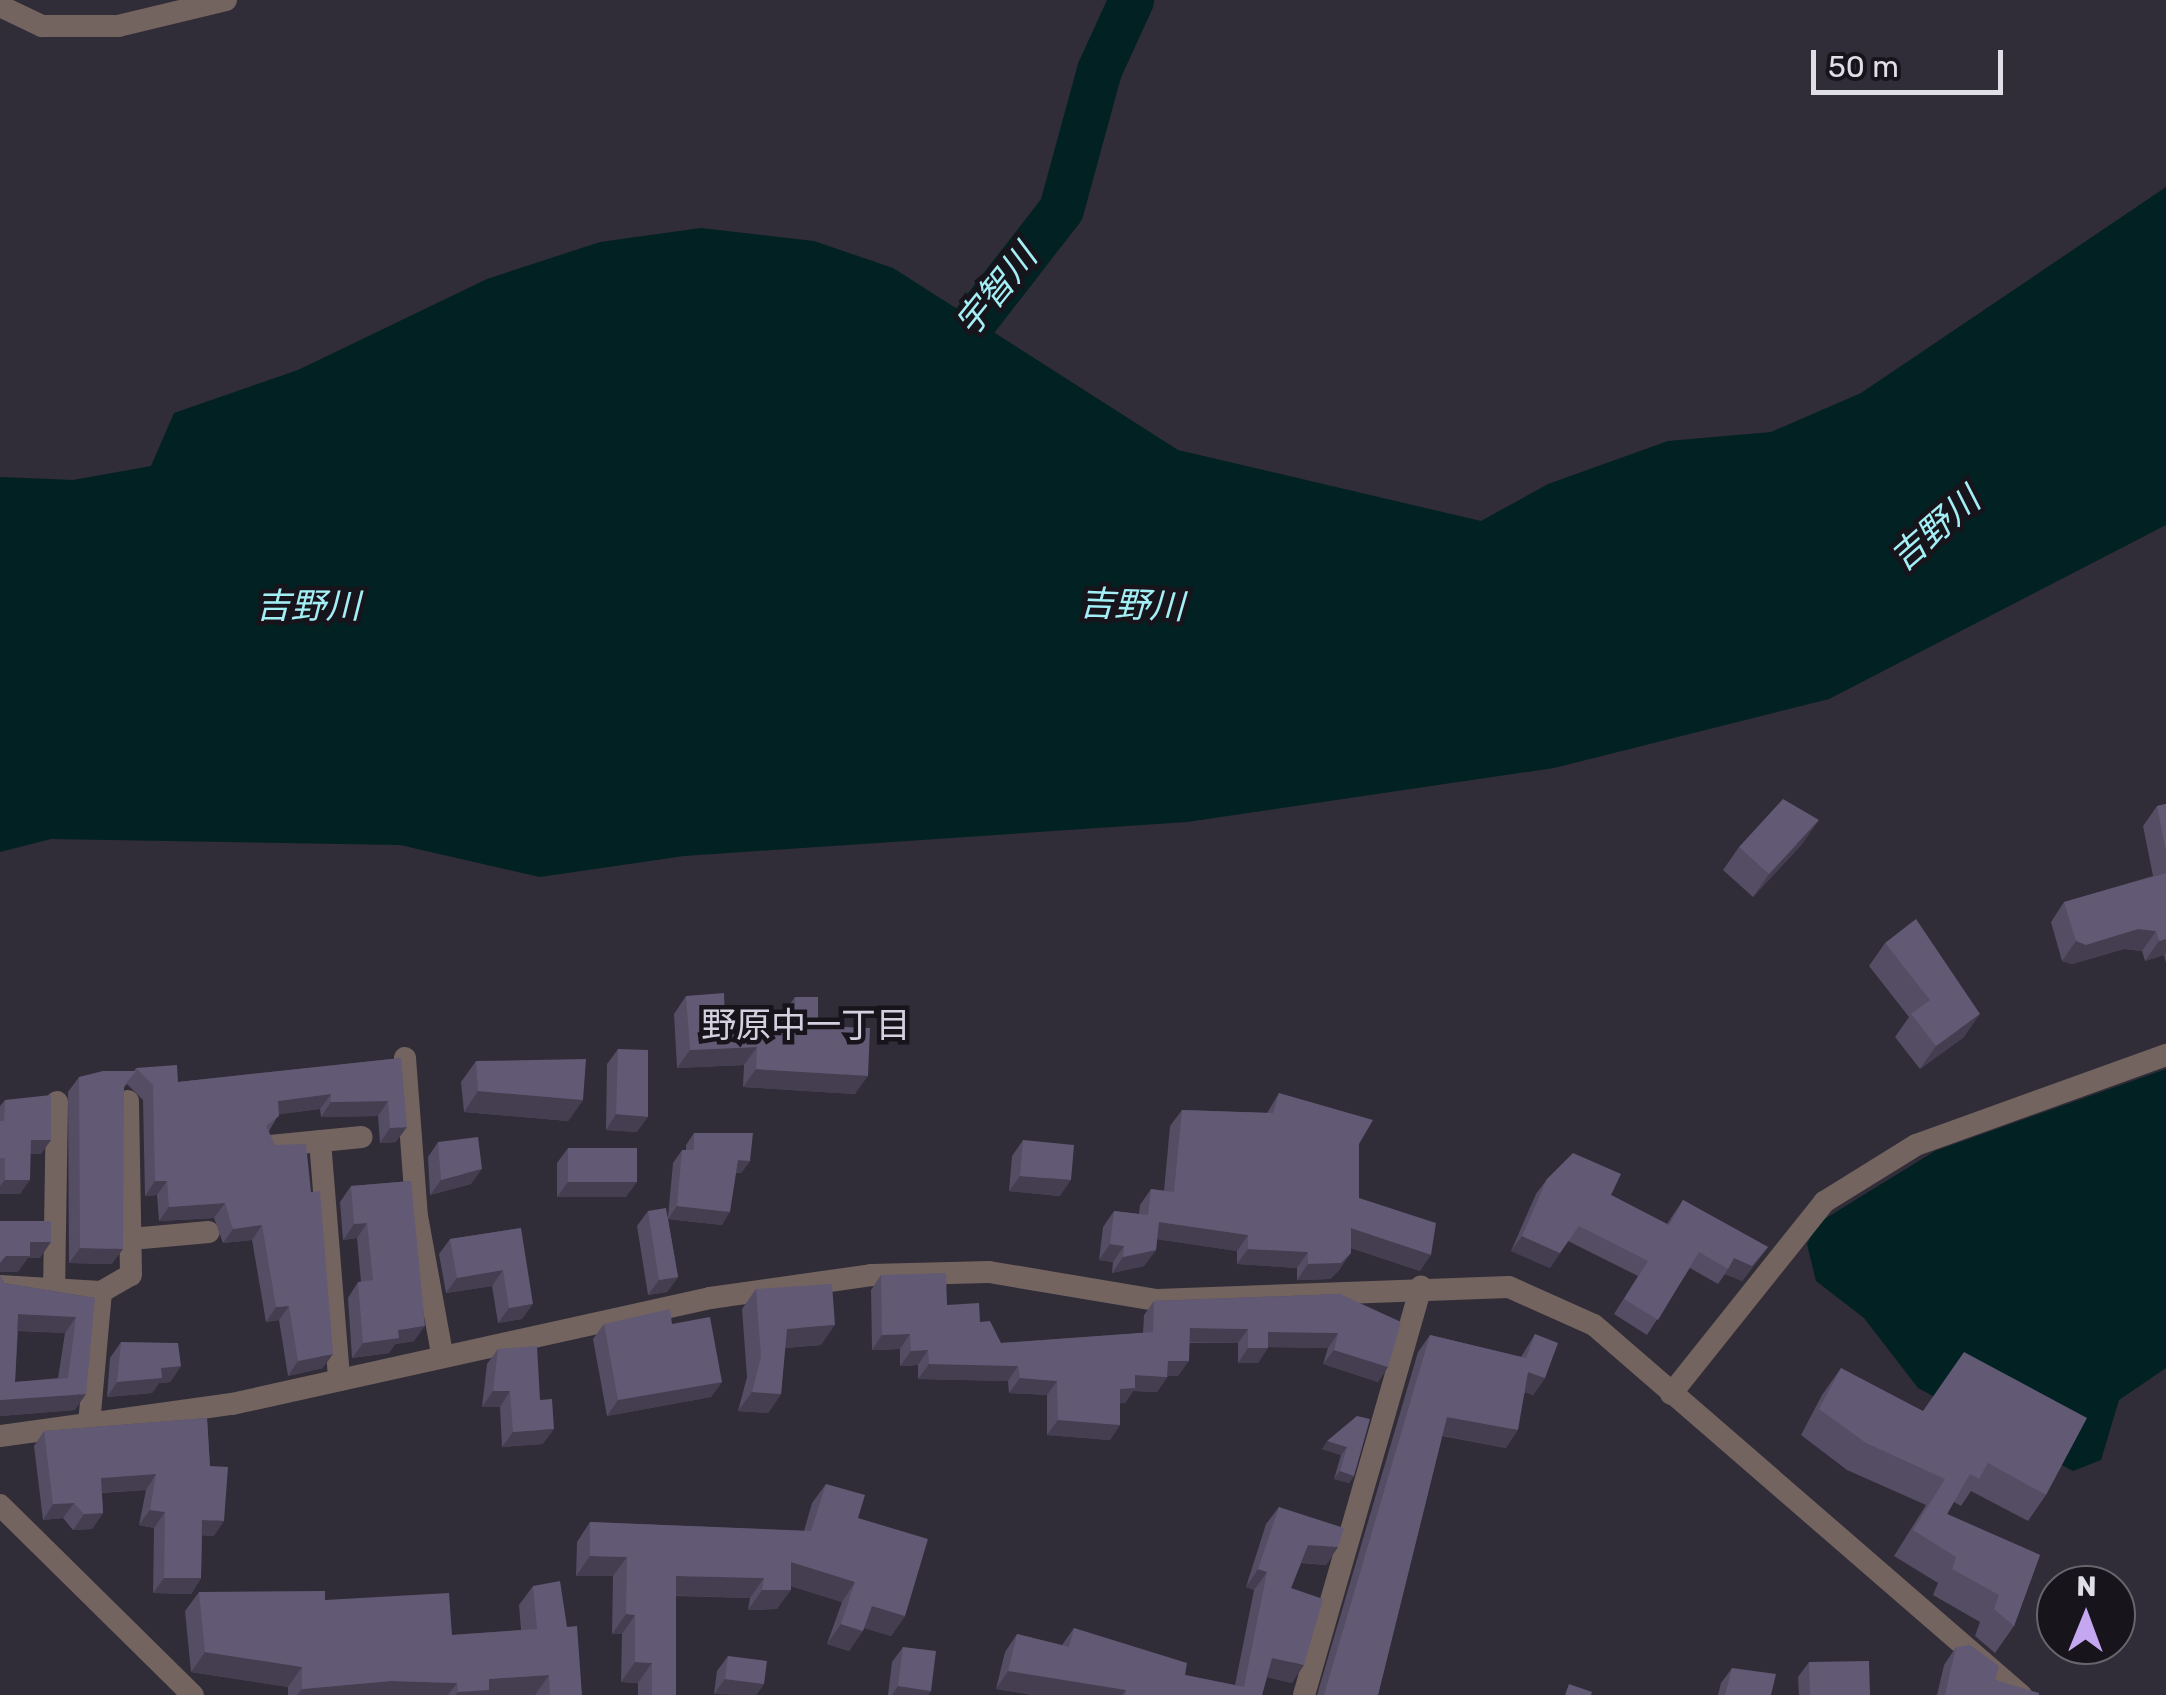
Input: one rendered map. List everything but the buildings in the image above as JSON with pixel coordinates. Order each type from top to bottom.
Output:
[{"type":"street","points":[[0,6],[42,26],[118,26],[226,0]]},
{"type":"street","points":[[1671,1394],[1824,1202],[1916,1145],[2166,1055]]},
{"type":"street","points":[[405,1058],[418,1216],[442,1354]]},
{"type":"street","points":[[54,1292],[57,1102]]},
{"type":"street","points":[[0,1286],[101,1292],[131,1275],[128,1102]]},
{"type":"street","points":[[270,1146],[362,1138]]},
{"type":"street","points":[[320,1142],[339,1379]]},
{"type":"street","points":[[131,1239],[209,1232]]},
{"type":"street","points":[[0,1436],[339,1379],[442,1354],[870,1274],[989,1272],[1157,1300],[1421,1286],[1509,1288],[1548,1300],[1594,1326],[2022,1695]]},
{"type":"street","points":[[1304,1695],[1421,1286]]},
{"type":"street","points":[[89,1424],[101,1292]]},
{"type":"street","points":[[0,1504],[188,1694]]},
{"type":"water","name":"吉野川","points":[[2166,187],[2166,525],[1829,699],[1554,768],[1187,822],[684,856],[540,877],[400,845],[51,839],[0,852],[0,477],[73,480],[151,466],[174,413],[298,370],[487,279],[600,242],[701,228],[814,241],[893,268],[1178,450],[1481,521],[1548,484],[1668,441],[1771,432],[1861,393]]},
{"type":"water","points":[[2166,1069],[2166,1368],[2119,1400],[2101,1460],[2073,1471],[1918,1388],[1864,1318],[1816,1281],[1807,1244],[1818,1223],[1935,1151]]},
{"type":"waterway","name":"宇智川","points":[[940,365],[1061,209],[1099,70],[1131,0]]},
{"type":"district","name":"野原中一丁目","points":[[806,1025]]}]
